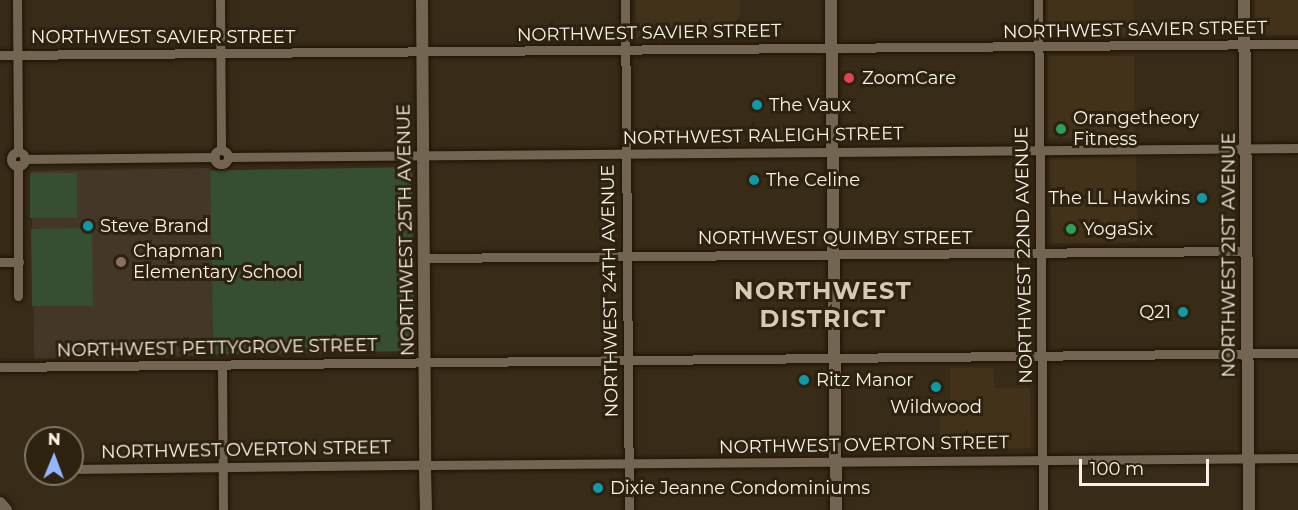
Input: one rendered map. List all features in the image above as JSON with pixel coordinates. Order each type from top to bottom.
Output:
[{"type":"street","points":[[17,0],[18,296]]},
{"type":"street","points":[[220,0],[221,155]]},
{"type":"street","name":"NORTHWEST 25TH AVENUE","points":[[422,0],[426,510]]},
{"type":"street","name":"NORTHWEST 24TH AVENUE","points":[[625,0],[629,510]]},
{"type":"street","points":[[831,0],[836,510]]},
{"type":"street","name":"NORTHWEST 22ND AVENUE","points":[[1038,0],[1043,510]]},
{"type":"street","name":"NORTHWEST 21ST AVENUE","points":[[1244,0],[1249,510]]},
{"type":"street","name":"NORTHWEST SAVIER STREET","points":[[0,55],[1298,44]]},
{"type":"street","name":"NORTHWEST RALEIGH STREET","points":[[0,159],[221,155],[423,156],[1298,148]]},
{"type":"street","name":"NORTHWEST QUIMBY STREET","points":[[424,258],[1247,251]]},
{"type":"street","points":[[0,262],[19,262]]},
{"type":"street","name":"NORTHWEST PETTYGROVE STREET","points":[[0,367],[222,367],[627,359],[1298,353]]},
{"type":"street","points":[[222,367],[223,510]]},
{"type":"street","name":"NORTHWEST OVERTON STREET","points":[[84,469],[1298,458]]},
{"type":"street","points":[[0,503],[6,510]]},
{"type":"shaded area","points":[[636,0],[740,0],[740,38],[636,38]]},
{"type":"shaded area","points":[[1047,0],[1133,0],[1133,36],[1047,36]]},
{"type":"shaded area","points":[[1255,0],[1298,0],[1298,35],[1255,35]]},
{"type":"shaded area","points":[[1048,56],[1134,56],[1134,138],[1048,138]]},
{"type":"shaded area","points":[[1136,156],[1138,242],[1052,243],[1050,158]]},
{"type":"shaded area","name":"Chapman Elementary School","points":[[210,168],[213,356],[34,359],[31,171]]},
{"type":"shaded area","points":[[950,368],[993,368],[995,388],[1030,388],[1031,448],[940,449],[940,408],[950,407]]},
{"type":"green space","points":[[412,167],[415,351],[213,354],[210,171]]},
{"type":"green space","points":[[30,173],[77,173],[77,218],[30,218]]},
{"type":"green space","points":[[87,228],[92,231],[93,306],[32,306],[31,229]]},
{"type":"place","name":"ZoomCare","points":[[849,78]]},
{"type":"place","name":"The Vaux","points":[[757,105]]},
{"type":"place","name":"Orangetheory Fitness","points":[[1061,129]]},
{"type":"place","name":"The Celine","points":[[754,180]]},
{"type":"place","name":"The LL Hawkins","points":[[1202,198]]},
{"type":"place","name":"Steve Brand","points":[[88,226]]},
{"type":"place","name":"YogaSix","points":[[1071,229]]},
{"type":"place","name":"Chapman Elementary School","points":[[121,262]]},
{"type":"place","name":"Q21","points":[[1183,312]]},
{"type":"place","name":"Ritz Manor","points":[[804,380]]},
{"type":"place","name":"Wildwood","points":[[936,387]]},
{"type":"place","name":"Dixie Jeanne Condominiums","points":[[598,488]]},
{"type":"district","name":"NORTHWEST DISTRICT","points":[[823,305]]}]
